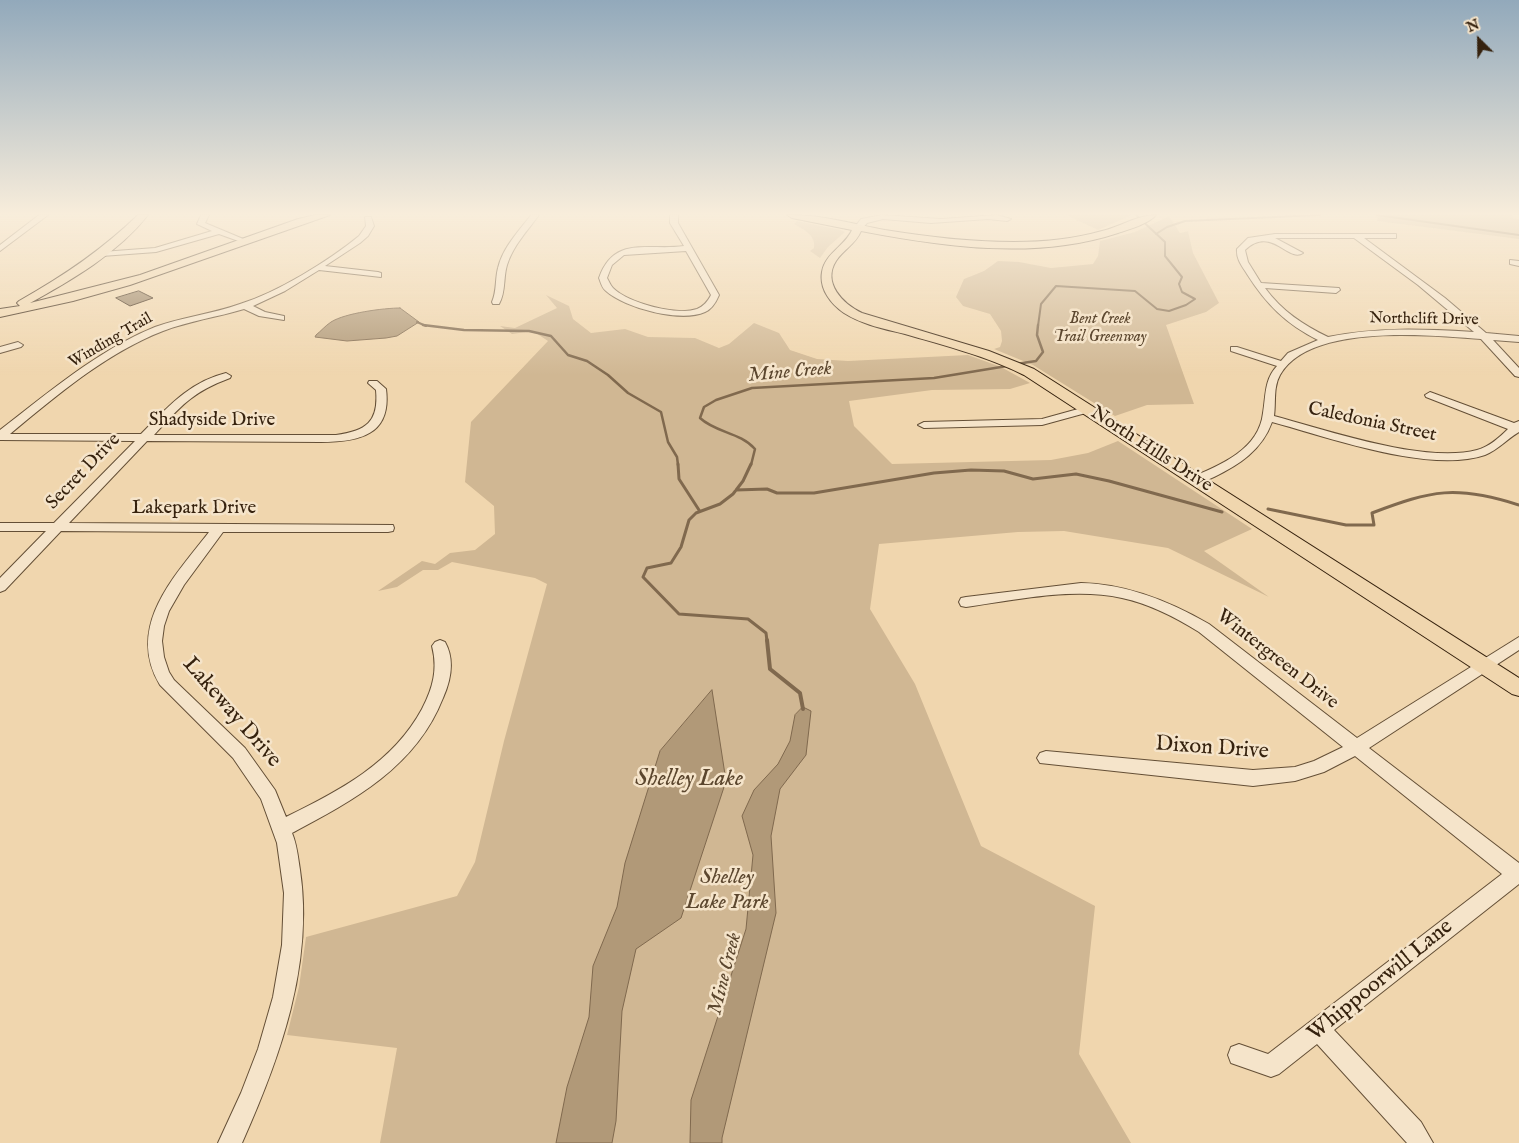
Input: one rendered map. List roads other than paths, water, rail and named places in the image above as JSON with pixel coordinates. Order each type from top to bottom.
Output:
[{"type":"main road","points":[[2,313],[52,287],[80,268]]},
{"type":"main road","points":[[2,313],[120,284],[165,268]]},
{"type":"main road","name":"North Hills Drive","points":[[828,268],[827,282],[829,289],[841,306],[872,321],[969,348],[1014,364],[1089,409],[1519,688]]},
{"type":"main road","points":[[52,287],[56,291],[64,293],[120,284]]},
{"type":"street","name":"Winding Trail","points":[[0,437],[56,392],[145,336],[190,319],[246,306],[273,294],[318,268]]},
{"type":"street","points":[[322,268],[378,274]]},
{"type":"street","points":[[496,302],[500,295],[502,268]]},
{"type":"street","points":[[606,268],[603,273],[603,282],[612,293],[624,300],[646,306],[698,314],[710,305],[714,295],[712,287],[701,268]]},
{"type":"street","points":[[1249,268],[1258,285],[1281,315],[1326,340]]},
{"type":"street","points":[[1400,268],[1448,304],[1485,336],[1519,374]]},
{"type":"street","points":[[1258,285],[1336,290]]},
{"type":"street","points":[[246,306],[262,314],[281,318]]},
{"type":"street","name":"Northclift Drive","points":[[1196,480],[1223,469],[1237,460],[1261,439],[1268,418],[1270,388],[1275,374],[1281,364],[1301,349],[1326,340],[1356,334],[1395,332],[1519,339]]},
{"type":"street","points":[[0,350],[18,346]]},
{"type":"street","points":[[1234,349],[1281,364]]},
{"type":"street","name":"Secret Drive","points":[[0,586],[188,394],[208,382],[226,376]]},
{"type":"street","name":"Shadyside Drive","points":[[0,437],[326,439],[352,435],[374,424],[380,416],[382,389],[373,383]]},
{"type":"street","points":[[1430,395],[1518,427]]},
{"type":"street","points":[[924,425],[1042,422],[1089,409]]},
{"type":"street","name":"Caledonia Street","points":[[1268,418],[1385,447],[1447,457],[1478,454],[1493,447],[1518,427]]},
{"type":"street","name":"Lakepark Drive","points":[[0,527],[388,528]]},
{"type":"street","name":"Lakeway Drive","points":[[219,528],[172,592],[163,608],[155,641],[158,660],[166,680],[227,740],[258,775],[270,794],[283,828],[294,882],[295,905],[284,997],[257,1084],[230,1143]]},
{"type":"street","name":"Wintergreen Drive","points":[[966,602],[1002,596],[1092,588],[1146,600],[1181,614],[1204,628],[1518,875]]},
{"type":"street","name":"Dixon Drive","points":[[1046,758],[1260,778],[1295,774],[1318,767],[1356,747],[1519,643]]},
{"type":"street","points":[[283,828],[361,786],[401,752],[423,724],[438,692],[444,674],[444,660],[440,646]]},
{"type":"street","name":"Whippoorwill Lane","points":[[1238,1055],[1271,1066],[1518,875]]},
{"type":"street","points":[[1320,1030],[1413,1130],[1422,1143]]},
{"type":"water","points":[[400,308],[419,322],[397,336],[347,341],[315,337],[331,322],[345,316],[375,310]]},
{"type":"water","name":"Shelley Lake","points":[[712,690],[726,781],[681,918],[636,949],[622,1011],[616,1121],[612,1143],[556,1143],[567,1087],[589,1017],[593,966],[617,907],[625,863],[660,751]]},
{"type":"water","name":"Shelley Lake","points":[[803,707],[811,711],[806,755],[780,789],[771,836],[776,913],[722,1143],[690,1143],[691,1100],[746,929],[753,855],[742,816],[754,790],[778,764],[790,741],[795,715]]},
{"type":"waterway","name":"Mine Creek","points":[[1038,326],[1041,304],[1056,286],[1135,291],[1157,309],[1169,311],[1186,305],[1195,299],[1182,292],[1179,284],[1182,277],[1175,268]]},
{"type":"waterway","points":[[417,322],[424,325]]},
{"type":"waterway","points":[[424,325],[464,330],[529,331],[551,336],[568,355],[587,361],[608,375],[628,393],[661,412],[668,442],[677,457],[678,465]]},
{"type":"waterway","name":"Mine Creek","points":[[1016,364],[1036,361],[1043,352],[1037,335],[1038,325]]},
{"type":"waterway","name":"Mine Creek","points":[[751,465],[755,449],[742,439],[706,423],[700,418],[704,407],[716,400],[752,388],[934,378],[1007,366]]},
{"type":"waterway","points":[[678,464],[679,479],[699,510]]},
{"type":"waterway","name":"Mine Creek","points":[[736,490],[743,481],[751,464]]},
{"type":"waterway","points":[[736,490],[767,489],[777,493],[814,493],[934,473],[971,470],[1004,471],[1033,479],[1076,474],[1109,481],[1222,512]]},
{"type":"waterway","name":"Mine Creek","points":[[736,490],[720,504],[696,513],[689,520],[681,547],[671,563],[647,568],[643,577],[679,614],[748,619],[766,633],[767,641]]},
{"type":"waterway","points":[[1268,509],[1346,525],[1374,525],[1372,513],[1428,495],[1461,493],[1519,505]]},
{"type":"waterway","name":"Mine Creek","points":[[767,640],[770,669],[800,693],[803,709]]},
{"type":"park label","name":"Bent Creek Trail Greenway","points":[[1100,329]]},
{"type":"park label","name":"Shelley Lake Park","points":[[727,890]]}]
